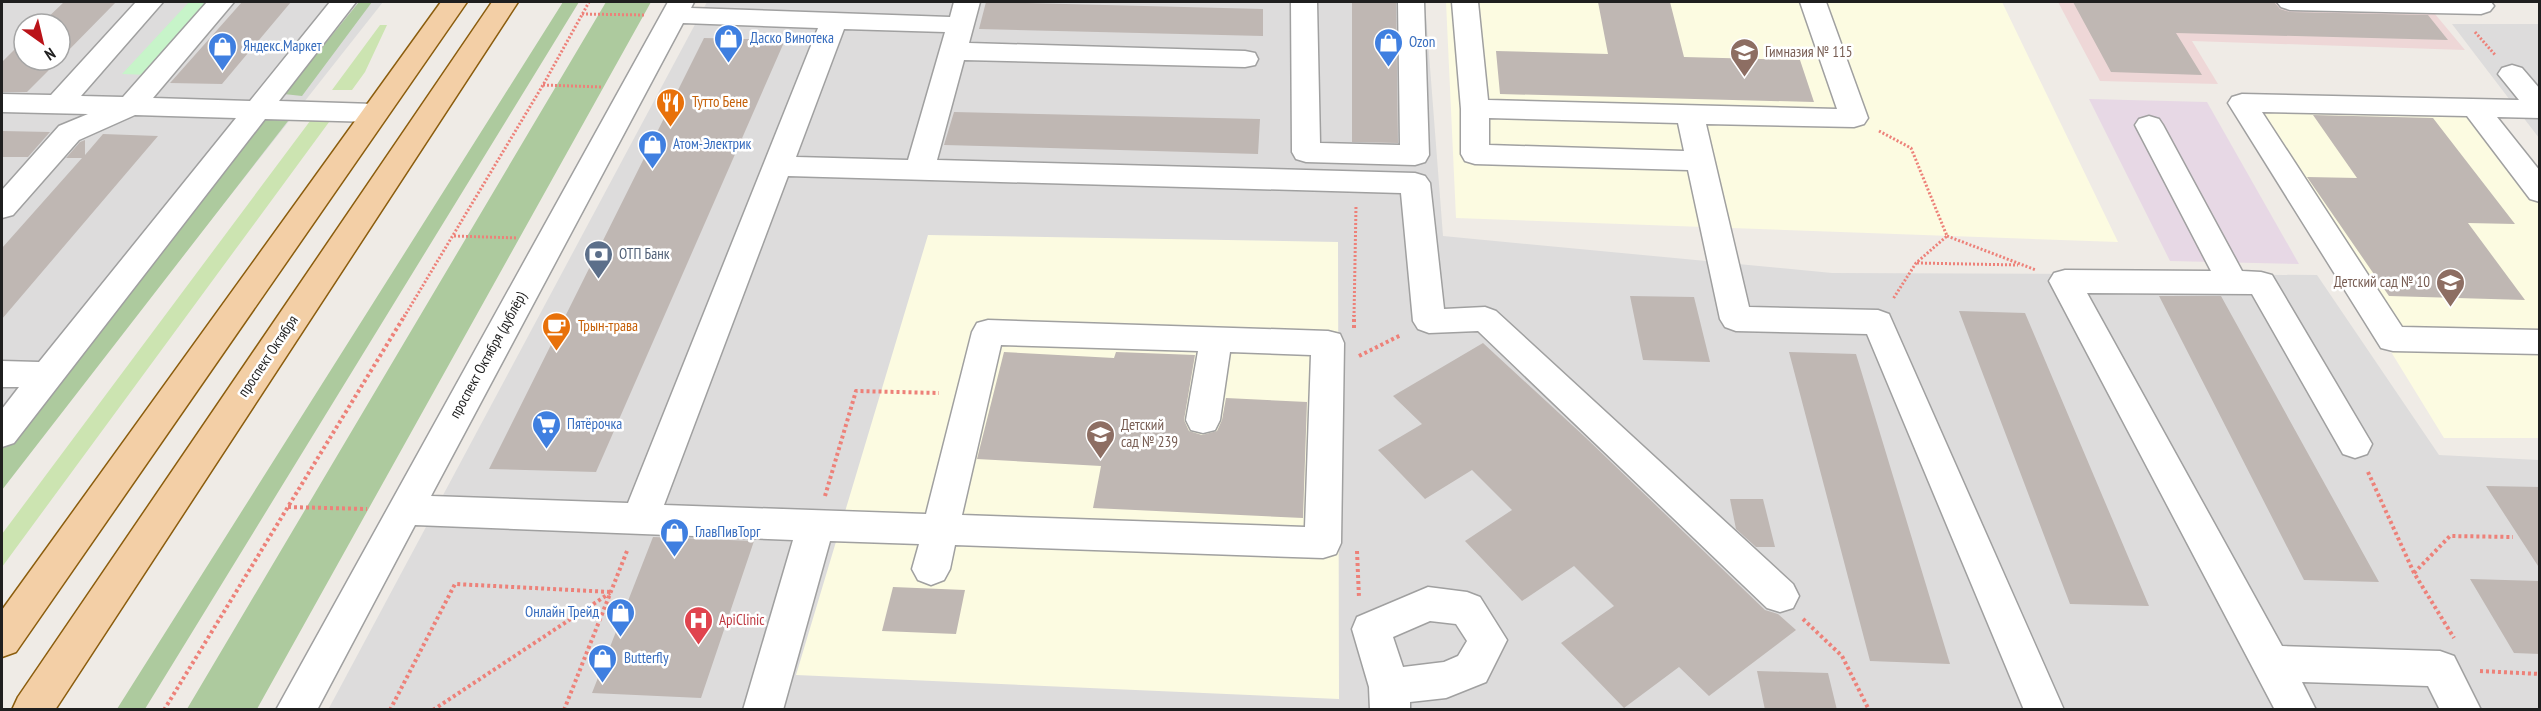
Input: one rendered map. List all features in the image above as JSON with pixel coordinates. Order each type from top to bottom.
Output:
[{"type":"main road","points":[[2,640],[454,2]]},
{"type":"main road","name":"проспект Октября","points":[[32,710],[505,2]]},
{"type":"street","points":[[58,105],[150,2]]},
{"type":"street","points":[[2,208],[69,133],[130,107],[221,2]]},
{"type":"street","points":[[2,433],[343,2]]},
{"type":"street","points":[[1304,2],[1306,152],[1415,155],[1411,2]]},
{"type":"street","points":[[1465,2],[1474,109],[1475,154],[1700,162]]},
{"type":"street","points":[[1474,109],[1854,118],[1813,2]]},
{"type":"street","points":[[2290,2],[2466,4]]},
{"type":"street","points":[[677,8],[834,21],[960,26],[1245,59]]},
{"type":"street","name":"проспект Октября (дублёр)","points":[[296,710],[677,8]]},
{"type":"street","points":[[640,519],[834,21]]},
{"type":"street","points":[[919,171],[960,26]]},
{"type":"street","points":[[2512,75],[2540,75]]},
{"type":"street","points":[[2512,75],[2540,108]]},
{"type":"street","points":[[2,103],[374,113]]},
{"type":"street","points":[[2540,108],[2242,103],[2392,339],[2540,342]]},
{"type":"street","points":[[2474,107],[2540,192]]},
{"type":"street","points":[[1690,114],[1737,319],[1878,322],[2044,710]]},
{"type":"street","points":[[2150,125],[2232,282]]},
{"type":"street","points":[[778,166],[1415,183],[1429,321],[1485,319],[1780,596]]},
{"type":"street","points":[[2296,710],[2065,281],[2261,283],[2355,444]]},
{"type":"street","points":[[404,510],[640,519],[942,529],[1323,543],[1328,342],[988,332],[942,529],[931,569]]},
{"type":"street","points":[[1203,420],[1216,339]]},
{"type":"street","points":[[2,374],[48,375]]},
{"type":"street","points":[[763,710],[816,525]]},
{"type":"street","points":[[2271,663],[2448,655],[2461,710]]},
{"type":"path","points":[[164,710],[453,236],[543,85],[589,2]]},
{"type":"path","points":[[2466,4],[2512,75]]},
{"type":"path","points":[[581,14],[677,8]]},
{"type":"path","points":[[543,85],[634,88]]},
{"type":"path","points":[[1854,118],[1911,148],[1947,236],[2065,281]]},
{"type":"path","points":[[453,236],[552,238]]},
{"type":"path","points":[[1878,322],[1916,263],[1947,236]]},
{"type":"path","points":[[1916,263],[2021,265]]},
{"type":"path","points":[[1353,358],[1429,321]]},
{"type":"path","points":[[816,525],[856,391],[974,393]]},
{"type":"path","points":[[2355,444],[2414,573],[2448,655],[2540,674]]},
{"type":"path","points":[[287,507],[404,510]]},
{"type":"path","points":[[564,710],[640,519]]},
{"type":"path","points":[[2414,573],[2450,536],[2512,537]]},
{"type":"path","points":[[390,710],[455,584],[611,592]]},
{"type":"path","points":[[433,710],[611,592]]},
{"type":"path","points":[[1780,596],[1842,656],[1869,710]]},
{"type":"shaded area","points":[[2,2],[383,2],[2,485]]},
{"type":"shaded area","points":[[707,2],[1425,2],[1443,236],[1832,273],[2317,275],[2439,455],[2539,460],[2539,709],[328,710]]},
{"type":"shaded area","name":"Гимназия № 115","points":[[1446,2],[2002,2],[2118,242],[1456,218]]},
{"type":"shaded area","points":[[2058,2],[2425,2],[2465,50],[2192,41],[2218,84],[2100,81]]},
{"type":"shaded area","points":[[2452,24],[2539,24],[2539,138],[2474,53]]},
{"type":"shaded area","name":"Детский сад № 10","points":[[2235,98],[2479,100],[2539,175],[2539,438],[2444,438]]},
{"type":"shaded area","points":[[2089,99],[2207,102],[2299,264],[2170,261]]},
{"type":"shaded area","name":"Детский сад № 239","points":[[928,235],[1338,242],[1339,699],[796,675]]},
{"type":"green space","points":[[189,2],[215,2],[150,75],[122,74]]},
{"type":"green space","points":[[359,2],[372,2],[302,96],[284,94]]},
{"type":"green space","points":[[563,2],[579,2],[145,709],[117,709]]},
{"type":"green space","points":[[606,2],[651,2],[257,709],[187,709]]},
{"type":"green space","points":[[380,25],[387,25],[365,72],[352,90],[332,90]]},
{"type":"green space","points":[[313,117],[332,118],[2,567],[2,534]]},
{"type":"green space","points":[[262,119],[288,121],[2,490],[2,449]]},
{"type":"building","points":[[64,2],[116,2],[72,47],[72,12],[54,12]]},
{"type":"building","points":[[242,2],[291,2],[222,84],[170,83]]},
{"type":"building","points":[[986,2],[1263,9],[1263,36],[979,29]]},
{"type":"building","points":[[1352,2],[1396,2],[1398,143],[1352,142]]},
{"type":"building","points":[[1598,2],[1670,2],[1684,57],[1800,60],[1814,102],[1500,94],[1496,51],[1608,54]]},
{"type":"building","points":[[2073,2],[2275,3],[2280,9],[2290,12],[2428,15],[2448,40],[2176,33],[2202,75],[2111,72]]},
{"type":"building","points":[[704,38],[785,40],[596,472],[489,469]]},
{"type":"building","points":[[12,52],[12,72],[47,72],[27,92],[2,92],[2,62]]},
{"type":"building","points":[[954,112],[1260,119],[1258,154],[944,145]]},
{"type":"building","points":[[2313,115],[2433,118],[2515,224],[2468,223],[2525,300],[2389,296],[2307,177],[2357,178]]},
{"type":"building","points":[[2,131],[50,132],[28,157],[2,157]]},
{"type":"building","points":[[103,134],[158,136],[2,319],[2,248],[82,158],[66,158],[80,142],[85,140],[85,155]]},
{"type":"building","points":[[1630,296],[1694,297],[1710,362],[1643,360]]},
{"type":"building","points":[[2159,296],[2221,296],[2379,582],[2304,580]]},
{"type":"building","points":[[1959,311],[2025,313],[2149,606],[2070,604]]},
{"type":"building","points":[[1483,343],[1585,437],[1765,610],[1778,614],[1796,630],[1709,696],[1679,667],[1624,708],[1561,643],[1614,606],[1574,566],[1522,601],[1465,541],[1512,510],[1472,470],[1425,499],[1378,450],[1422,424],[1393,396]]},
{"type":"building","points":[[1004,352],[1114,358],[1116,352],[1195,355],[1184,420],[1189,431],[1202,435],[1217,431],[1222,420],[1226,398],[1307,402],[1303,518],[1093,508],[1101,466],[977,459]]},
{"type":"building","points":[[1789,352],[1856,354],[1950,664],[1870,661]]},
{"type":"building","points":[[2486,486],[2540,487],[2540,569]]},
{"type":"building","points":[[1730,499],[1763,499],[1775,547],[1756,547],[1736,529]]},
{"type":"building","points":[[653,537],[754,541],[701,698],[592,693]]},
{"type":"building","points":[[2470,579],[2540,581],[2540,654],[2514,653]]},
{"type":"building","points":[[893,587],[965,590],[956,634],[882,631]]},
{"type":"building","points":[[1757,671],[1828,673],[1837,710],[1765,710]]},
{"type":"place","name":"Даско Винотека","points":[[729,64]]},
{"type":"place","name":"Ozon","points":[[1388,68]]},
{"type":"place","name":"Яндекс.Маркет","points":[[222,72]]},
{"type":"place","name":"Гимназия № 115","points":[[1744,78]]},
{"type":"place","name":"Тутто Бене","points":[[671,128]]},
{"type":"place","name":"Атом-Электрик","points":[[652,170]]},
{"type":"place","name":"ОТП Банк","points":[[598,280]]},
{"type":"place","name":"Детский сад № 10","points":[[2451,308]]},
{"type":"place","name":"Трын-трава","points":[[557,352]]},
{"type":"place","name":"Пятёрочка","points":[[546,450]]},
{"type":"place","name":"Детский сад № 239","points":[[1100,460]]},
{"type":"place","name":"ГлавПивТорг","points":[[674,558]]},
{"type":"place","name":"Онлайн Трейд","points":[[620,638]]},
{"type":"place","name":"ApiClinic","points":[[698,646]]},
{"type":"place","name":"Butterfly","points":[[603,684]]}]
